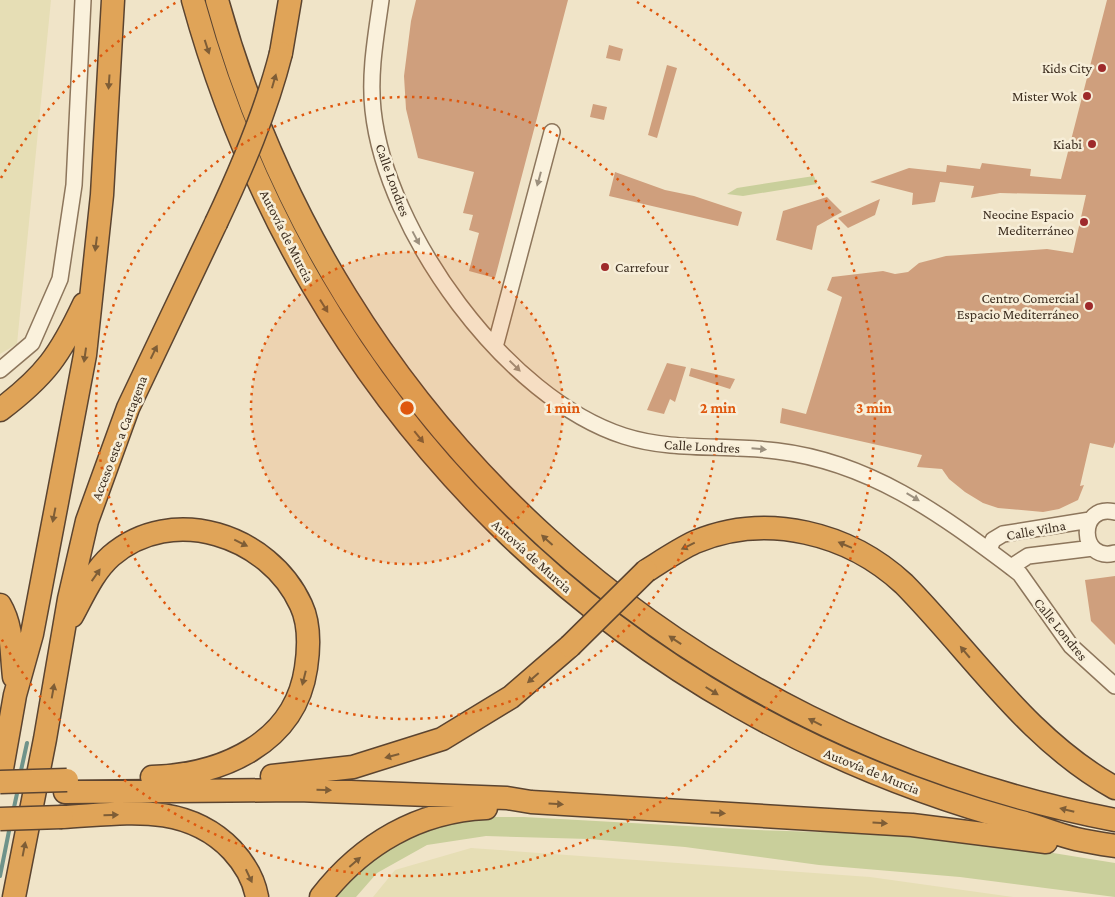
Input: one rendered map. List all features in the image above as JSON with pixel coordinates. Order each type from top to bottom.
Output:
[{"type":"highway","points":[[114,0],[102,195],[85,355],[32,634],[16,695],[0,781],[66,786],[298,790],[507,798],[531,802],[912,825],[1056,843],[1074,839]]},
{"type":"highway","name":"Autovía de Murcia","points":[[193,0],[214,70],[237,131],[280,227],[309,280],[352,348],[401,414],[462,488],[507,534],[582,601],[633,639],[750,714],[839,759],[902,785],[1074,839],[1115,846]]},
{"type":"highway","name":"Autovía de Murcia","points":[[217,0],[236,62],[258,122],[301,216],[329,269],[381,349],[419,400],[480,473],[523,517],[597,583],[646,620],[754,689],[819,723],[879,750],[941,774],[1032,801],[1115,820]]},
{"type":"highway","name":"Acceso este a Cartagena","points":[[14,897],[78,553],[113,444],[145,371],[241,170],[263,114],[281,53],[290,0]]},
{"type":"highway","points":[[0,410],[36,381],[59,354],[91,289]]},
{"type":"highway","points":[[174,777],[195,780],[298,775],[353,767],[408,752],[442,739],[473,722],[511,697],[570,646],[646,571],[696,542],[714,536],[752,529],[802,531],[821,536],[856,549],[890,570],[1034,729],[1074,763],[1115,788]]},
{"type":"highway","points":[[0,794],[66,786],[174,777],[231,762],[254,750],[273,735],[288,717],[298,698],[309,654],[307,628],[302,607],[290,585],[276,567],[258,552],[217,534],[197,530],[156,533],[134,542],[111,556],[94,575],[63,632]]},
{"type":"highway","points":[[0,605],[9,629],[13,650],[16,695]]},
{"type":"highway","points":[[321,897],[355,861],[380,841],[407,826],[454,812],[531,802]]},
{"type":"highway","points":[[0,819],[148,814],[164,814],[185,819],[211,832],[239,857],[249,873],[257,897]]},
{"type":"street","points":[[0,370],[32,343],[60,279],[74,185],[84,0]]},
{"type":"street","name":"Calle Londres","points":[[382,0],[373,56],[372,92],[378,138],[392,185],[404,215],[445,285],[495,347],[560,404],[601,427],[624,436],[658,444],[778,451],[835,464],[901,490],[989,550],[1020,574],[1071,646],[1115,686]]},
{"type":"street","points":[[495,347],[552,132]]},
{"type":"street","name":"Calle Vilna","points":[[989,550],[993,540],[1003,534],[1090,520],[1098,513],[1115,511]]},
{"type":"street","points":[[1090,520],[1087,534],[1093,548]]},
{"type":"street","name":"Calle Vilna","points":[[1011,567],[1028,556],[1093,548],[1105,554],[1115,552]]},
{"type":"shaded area","points":[[0,0],[51,0],[17,344],[0,354]]},
{"type":"shaded area","points":[[471,848],[870,877],[1013,897],[373,897],[395,870]]},
{"type":"green space","points":[[814,176],[817,184],[743,196],[727,194],[737,188]]},
{"type":"green space","points":[[475,817],[524,817],[758,830],[949,836],[1115,863],[1115,897],[960,877],[819,865],[685,847],[589,839],[486,836],[427,845],[377,873],[356,897],[333,897],[378,855],[404,838],[438,823]]},
{"type":"building","points":[[416,0],[568,0],[495,278],[469,271],[479,233],[469,230],[473,215],[463,213],[474,172],[418,158],[406,109],[404,76],[411,21]]},
{"type":"building","points":[[1107,0],[1115,0],[1115,442],[1113,448],[1090,443],[1080,486],[1084,485],[1078,500],[1059,509],[1043,512],[998,508],[983,503],[965,492],[949,479],[942,469],[917,467],[922,455],[780,423],[782,408],[806,414],[842,297],[827,290],[832,277],[883,271],[895,274],[908,272],[919,263],[946,256],[1047,249],[1073,253],[1086,195],[1000,193],[971,198],[974,186],[940,182],[935,202],[912,205],[913,193],[870,182],[909,168],[946,172],[947,165],[980,169],[982,163],[1031,169],[1030,176],[1061,179]]},
{"type":"building","points":[[609,45],[623,49],[620,61],[606,58]]},
{"type":"building","points":[[667,65],[677,68],[657,138],[648,135]]},
{"type":"building","points":[[593,104],[607,107],[604,120],[590,117]]},
{"type":"building","points":[[615,172],[665,190],[694,196],[742,212],[738,226],[609,196]]},
{"type":"building","points":[[827,197],[842,212],[817,226],[812,250],[776,240],[783,211]]},
{"type":"building","points":[[880,199],[875,215],[848,228],[838,218]]},
{"type":"building","points":[[667,363],[686,367],[675,402],[670,399],[664,414],[647,410]]},
{"type":"building","points":[[691,368],[735,379],[730,389],[689,376]]},
{"type":"building","points":[[1115,576],[1115,645],[1091,621],[1085,580]]},
{"type":"waterway","points":[[20,775],[27,743]]},
{"type":"waterway","points":[[13,812],[18,789]]},
{"type":"waterway","points":[[0,876],[10,826]]},
{"type":"place","name":"Kids City","points":[[1102,68]]},
{"type":"place","name":"Mister Wok","points":[[1087,96]]},
{"type":"place","name":"Kiabi","points":[[1092,144]]},
{"type":"place","name":"Neocine Espacio Mediterráneo","points":[[1084,222]]},
{"type":"place","name":"Carrefour","points":[[605,267]]},
{"type":"place","name":"Centro Comercial Espacio Mediterráneo","points":[[1089,306]]}]
